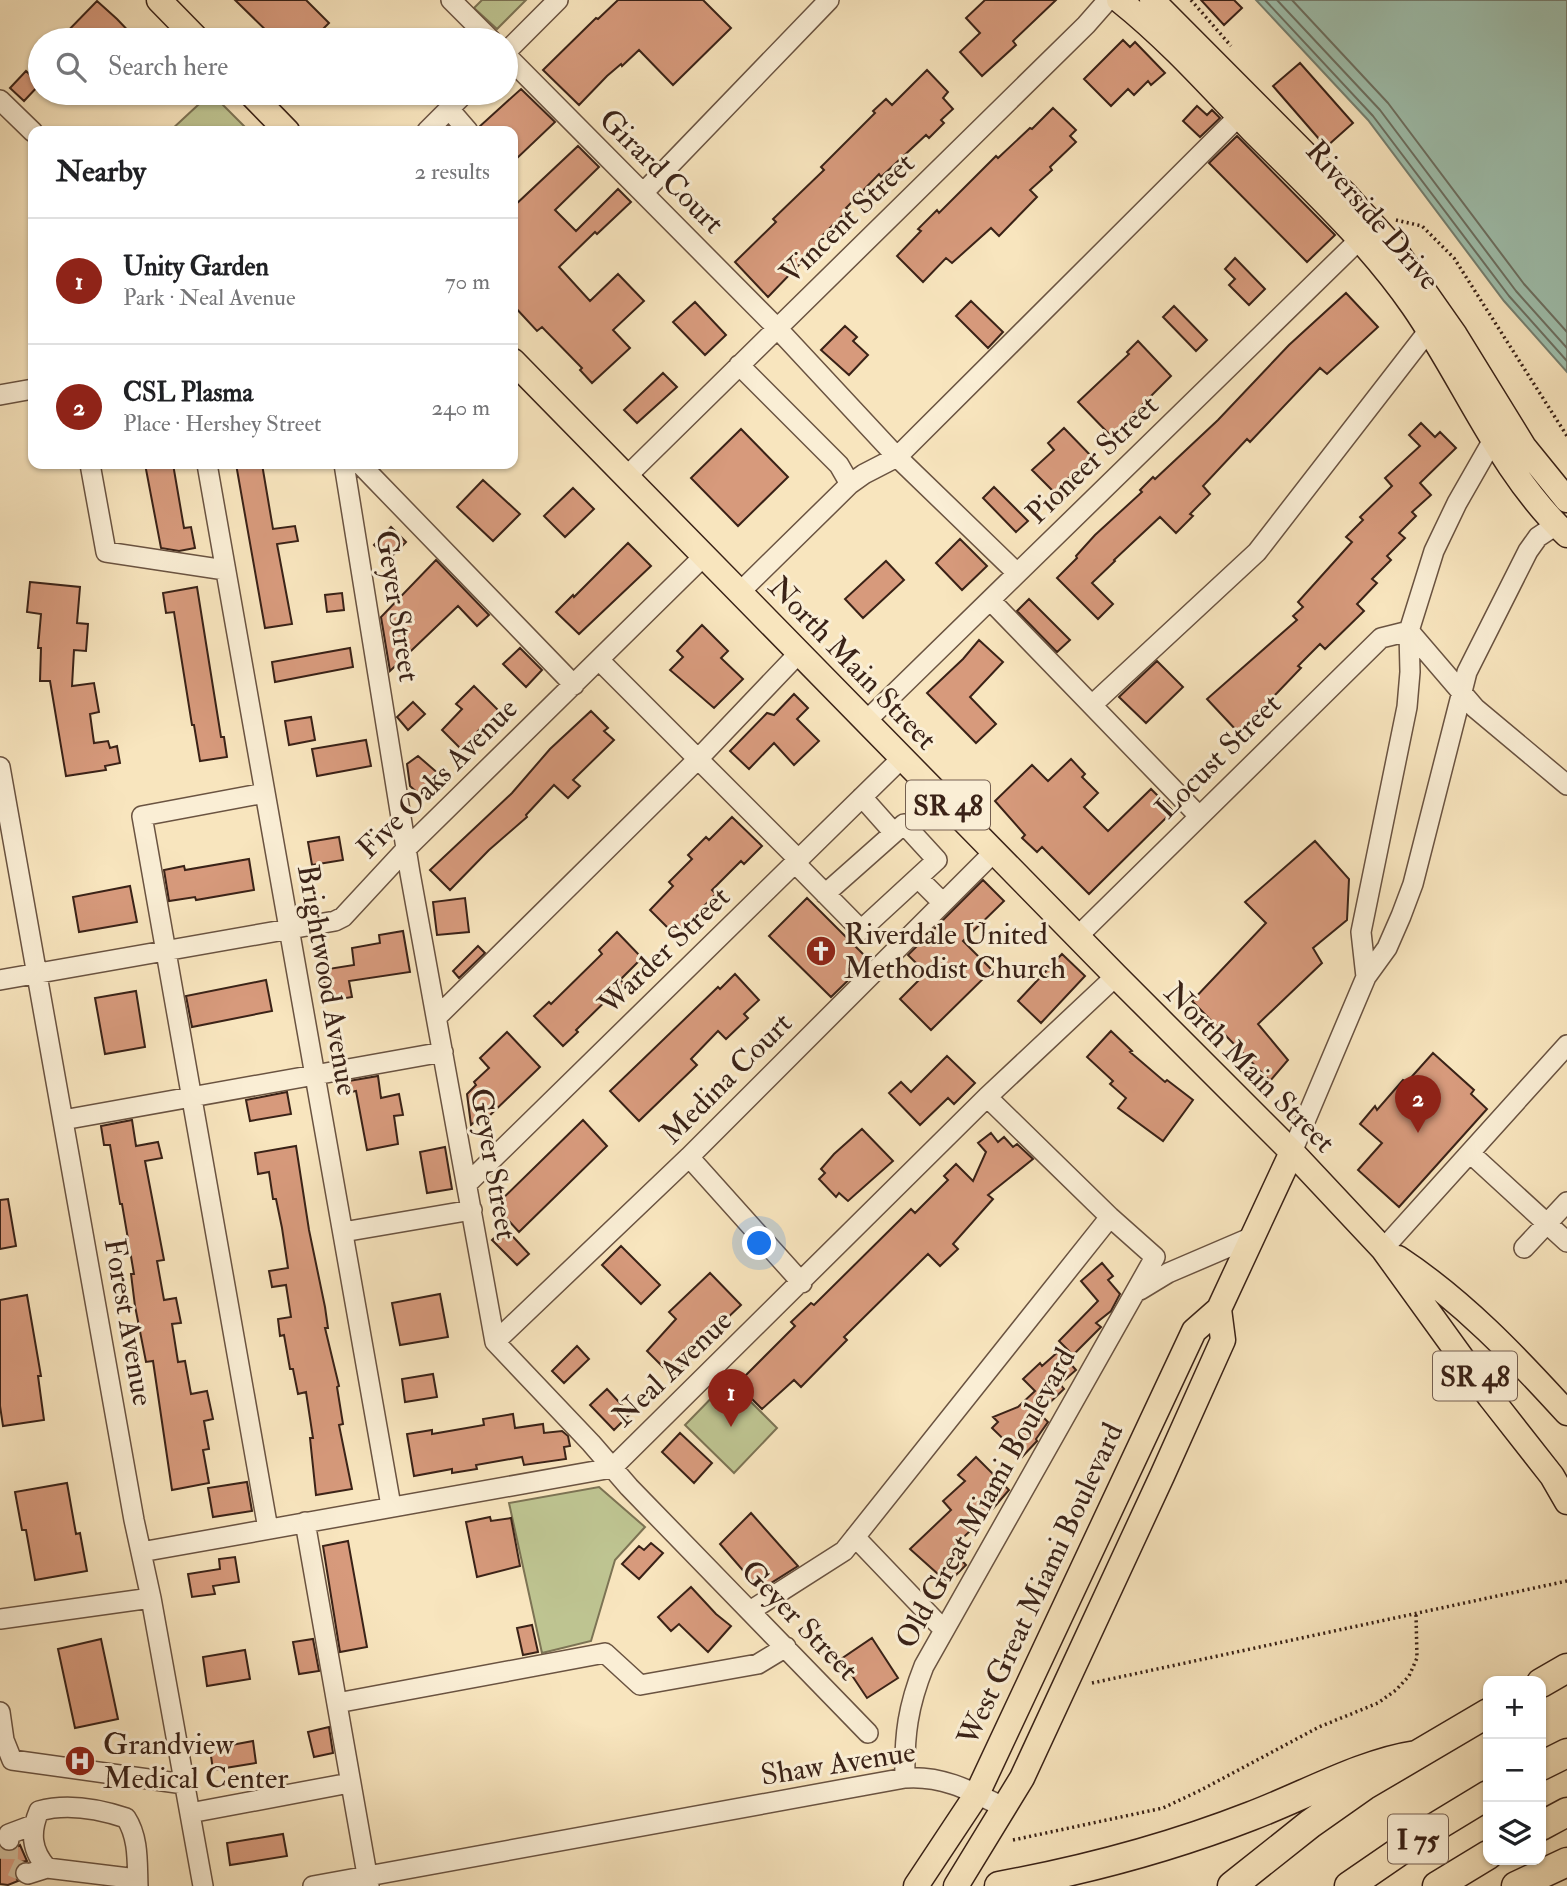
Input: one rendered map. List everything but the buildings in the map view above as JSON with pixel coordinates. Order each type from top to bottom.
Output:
[{"type":"highway","points":[[1546,1680],[1567,1668]]},
{"type":"highway","points":[[1232,1886],[1310,1824],[1364,1786],[1483,1716]]},
{"type":"highway","points":[[1546,1764],[1567,1753]]},
{"type":"highway","points":[[999,1886],[1099,1866],[1150,1851],[1253,1816],[1389,1759],[1416,1755]]},
{"type":"highway","name":"I 75","points":[[1349,1886],[1432,1829],[1483,1798]]},
{"type":"highway","points":[[1546,1823],[1567,1812]]},
{"type":"highway","name":"I 75","points":[[1437,1886],[1483,1858]]},
{"type":"highway","points":[[1516,1886],[1567,1862]]},
{"type":"main road","points":[[159,0],[186,28]]},
{"type":"main road","name":"Riverside Drive","points":[[1119,0],[1164,37],[1360,239],[1401,289],[1429,330],[1493,440],[1532,495],[1562,530]]},
{"type":"main road","name":"Riverside Drive","points":[[1152,0],[1346,195],[1394,248],[1455,335],[1524,447],[1567,500]]},
{"type":"main road","points":[[262,105],[283,126]]},
{"type":"main road","name":"North Main Street","points":[[518,366],[1077,937],[1292,1152],[1383,1249],[1490,1397],[1552,1476],[1567,1502]]},
{"type":"main road","name":"West Great Miami Boulevard","points":[[916,1886],[977,1794],[1194,1331],[1219,1309],[1292,1152]]},
{"type":"main road","name":"North Main Street","points":[[1383,1249],[1434,1283],[1454,1300],[1512,1352],[1567,1413]]},
{"type":"main road","name":"West Great Miami Boulevard","points":[[956,1886],[1022,1778],[1223,1340],[1219,1309]]},
{"type":"street","points":[[452,0],[479,28]]},
{"type":"street","points":[[518,42],[558,0]]},
{"type":"street","points":[[643,193],[829,0]]},
{"type":"street","name":"Vincent Street","points":[[626,477],[1086,25],[1108,0]]},
{"type":"street","name":"Girard Court","points":[[518,66],[777,328],[897,457],[1017,573]]},
{"type":"street","points":[[0,100],[28,127]]},
{"type":"street","points":[[432,126],[452,105]]},
{"type":"street","points":[[449,108],[464,126]]},
{"type":"street","points":[[740,592],[850,484],[897,457],[1239,116]]},
{"type":"street","name":"Pioneer Street","points":[[866,721],[1360,239]]},
{"type":"street","points":[[1092,705],[1256,552],[1429,330]]},
{"type":"street","points":[[739,365],[839,465],[850,484]]},
{"type":"street","points":[[0,395],[28,390]]},
{"type":"street","points":[[1366,977],[1361,932],[1407,707],[1409,631],[1434,551],[1457,503],[1493,440]]},
{"type":"street","points":[[91,469],[106,552],[225,570]]},
{"type":"street","name":"Brightwood Avenue","points":[[207,469],[391,1506]]},
{"type":"street","name":"Geyer Street","points":[[345,469],[407,848],[495,1342],[612,1468],[868,1733]]},
{"type":"street","points":[[365,469],[574,685]]},
{"type":"street","points":[[1292,1152],[1366,977],[1387,948],[1413,884],[1467,671],[1521,563],[1538,537],[1562,530]]},
{"type":"street","name":"Five Oaks Avenue","points":[[0,980],[335,921],[343,917],[407,848],[704,556]]},
{"type":"street","points":[[990,600],[1199,816]]},
{"type":"street","points":[[1409,631],[1461,694],[1567,785]]},
{"type":"street","name":"Locust Street","points":[[1077,937],[1381,638],[1409,631]]},
{"type":"street","points":[[437,1017],[698,759],[799,653]]},
{"type":"street","points":[[599,660],[797,861],[825,894],[861,930],[937,860],[904,824],[825,894]]},
{"type":"street","name":"Warder Street","points":[[467,1184],[902,758]]},
{"type":"street","name":"Forest Avenue","points":[[0,767],[203,1886]]},
{"type":"street","points":[[265,793],[142,816],[268,1529]]},
{"type":"street","points":[[862,797],[894,833]]},
{"type":"street","name":"Medina Court","points":[[495,1342],[689,1157],[994,852]]},
{"type":"street","points":[[918,878],[943,903]]},
{"type":"street","name":"Neal Avenue","points":[[141,1552],[612,1468],[802,1283],[987,1097],[1116,976]]},
{"type":"street","points":[[1383,1249],[1567,1045]]},
{"type":"street","points":[[63,1119],[443,1052]]},
{"type":"street","points":[[750,1611],[844,1551],[1110,1217],[987,1097]]},
{"type":"street","points":[[1470,1153],[1567,1242]]},
{"type":"street","points":[[689,1157],[802,1283]]},
{"type":"street","points":[[1524,1248],[1567,1202]]},
{"type":"street","points":[[343,1232],[472,1210]]},
{"type":"street","name":"Old Great Miami Boulevard","points":[[905,1778],[909,1707],[924,1666],[1155,1257],[1110,1217]]},
{"type":"street","name":"Old Great Miami Boulevard","points":[[1133,1296],[1156,1279],[1252,1237]]},
{"type":"street","points":[[305,1522],[368,1881],[313,1886]]},
{"type":"street","points":[[855,1537],[944,1630]]},
{"type":"street","points":[[0,1619],[151,1598]]},
{"type":"street","points":[[337,1703],[605,1653],[640,1685],[758,1664],[786,1647]]},
{"type":"street","points":[[0,1712],[4,1740],[12,1760],[184,1784]]},
{"type":"street","name":"Shaw Avenue","points":[[368,1881],[905,1778],[932,1778],[977,1794],[1005,1808]]},
{"type":"street","points":[[190,1812],[339,1785]]},
{"type":"street","points":[[26,1873],[47,1868],[138,1882],[133,1829],[126,1818],[108,1812],[55,1806],[39,1811],[33,1825],[33,1843],[47,1868]]},
{"type":"street","points":[[9,1840],[9,1834],[33,1825]]},
{"type":"path","points":[[1091,1684],[1567,1581]]},
{"type":"path","points":[[1013,1840],[1163,1808],[1319,1727],[1378,1703],[1396,1690],[1409,1676],[1413,1667],[1417,1650],[1416,1614]]},
{"type":"green space","points":[[482,0],[526,0],[498,28],[474,8]]},
{"type":"green space","points":[[198,105],[223,105],[244,126],[175,126]]},
{"type":"green space","points":[[729,1380],[777,1428],[734,1473],[685,1425]]},
{"type":"green space","points":[[599,1487],[645,1527],[615,1560],[591,1641],[542,1653],[509,1503]]},
{"type":"water","points":[[1256,0],[1567,0],[1567,372],[1504,301],[1368,120]]},
{"type":"tunnel","points":[[9,1840],[8,1865],[26,1873]]},
{"type":"place","name":"Riverdale United Methodist Church","points":[[821,951]]},
{"type":"place","name":"CSL Plasma","points":[[1418,1133]]},
{"type":"place","name":"Unity Garden","points":[[731,1427]]},
{"type":"place","name":"Grandview Medical Center","points":[[80,1761]]}]
